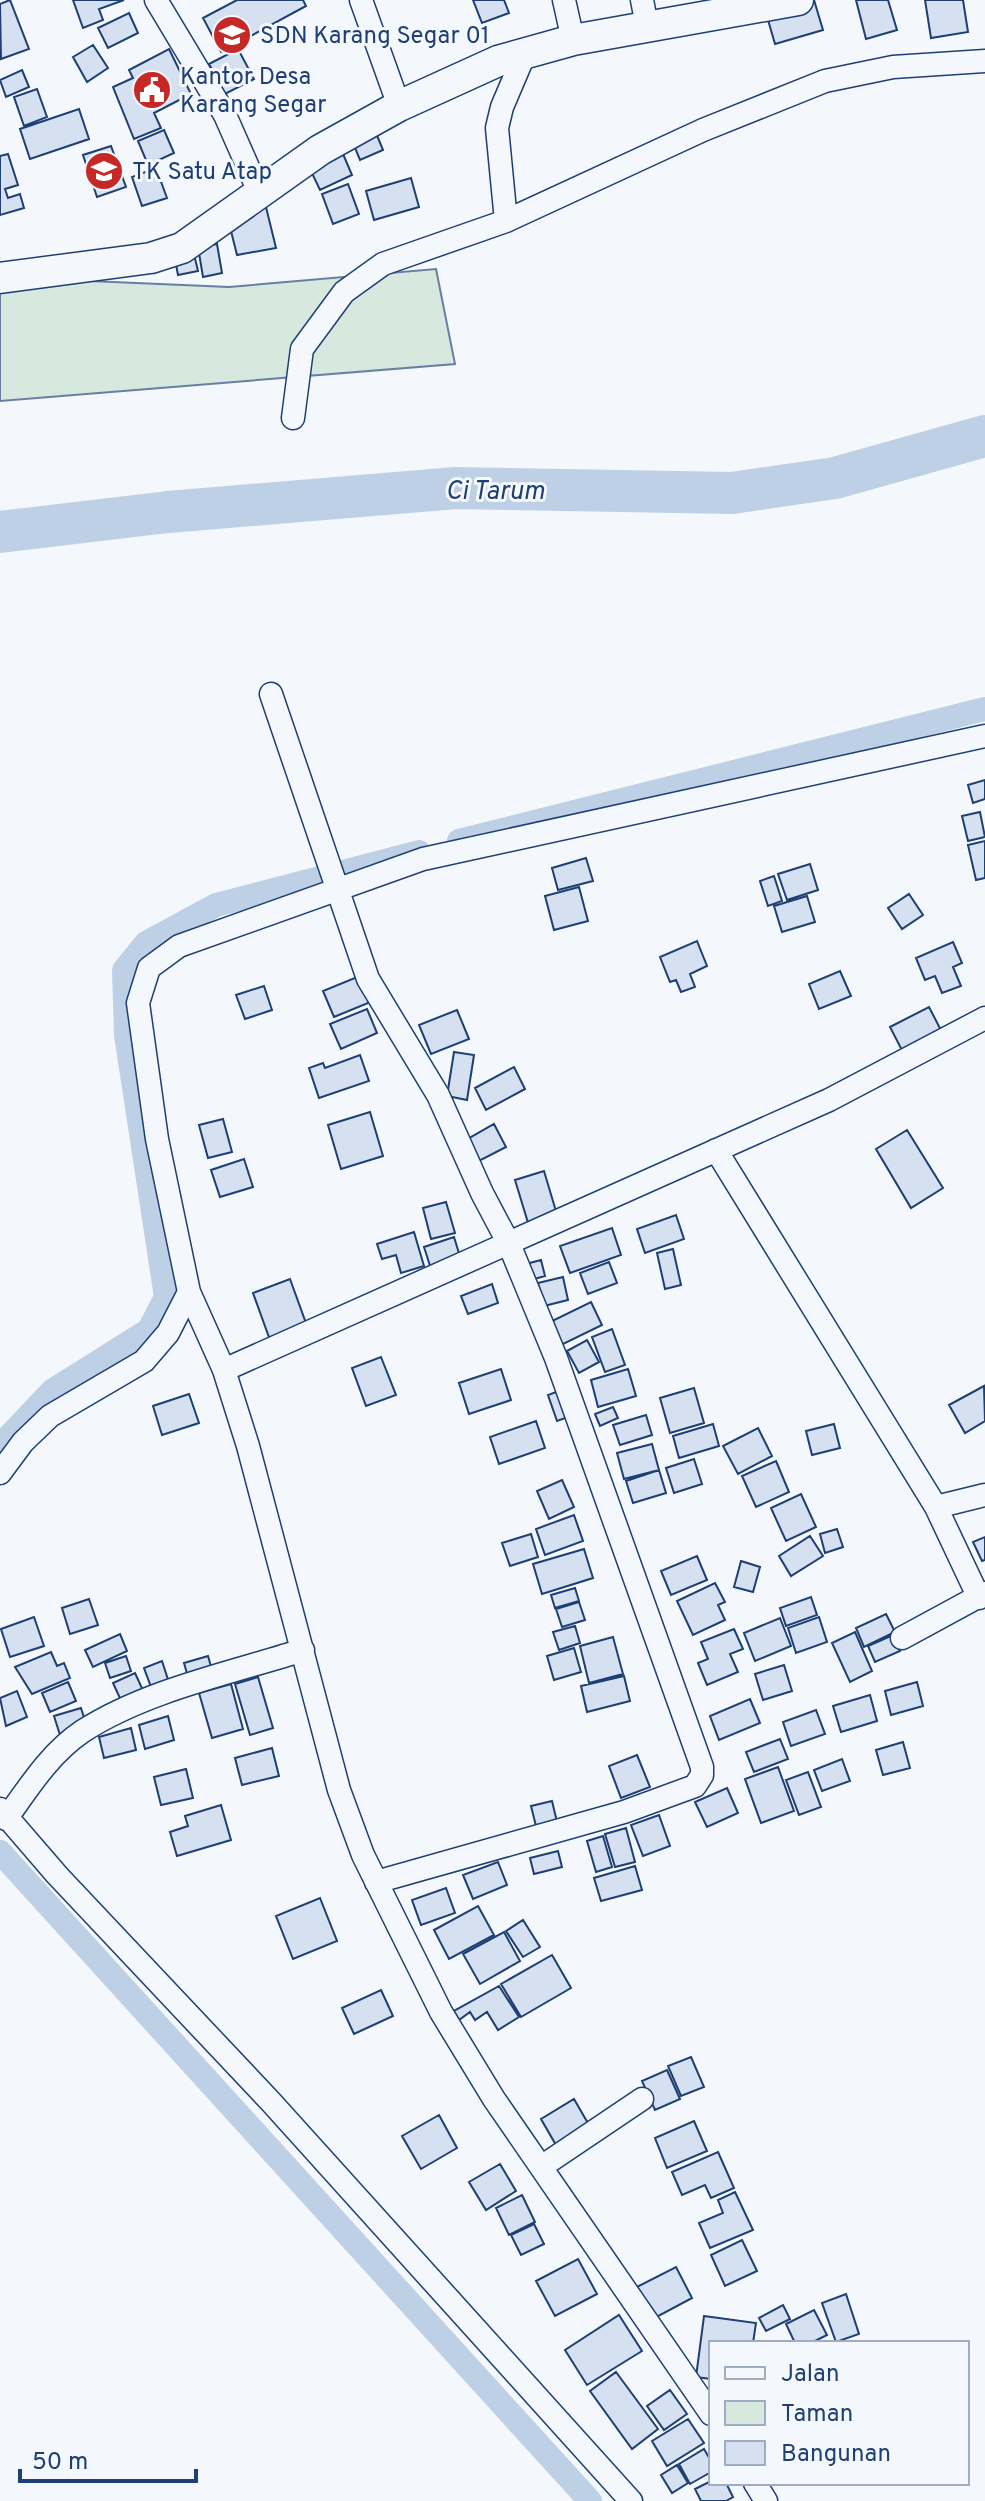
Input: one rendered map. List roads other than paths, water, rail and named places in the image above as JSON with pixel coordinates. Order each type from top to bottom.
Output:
[{"type":"main road","points":[[0,278],[165,255],[198,239],[320,150],[399,106],[498,61],[573,40],[644,13],[798,0]]},
{"type":"street","points":[[156,0],[225,115],[259,192]]},
{"type":"street","points":[[361,0],[399,106]]},
{"type":"street","points":[[564,0],[573,40]]},
{"type":"street","points":[[506,221],[497,128],[502,107],[525,53]]},
{"type":"street","points":[[293,418],[302,349],[344,292],[383,264],[506,221],[703,130],[825,81],[893,67],[985,61]]},
{"type":"street","points":[[271,694],[368,979],[438,1095],[482,1193],[509,1244],[617,1520],[702,1775],[695,1786],[624,1812],[376,1882]]},
{"type":"street","points":[[709,2411],[541,2167],[441,2012],[376,1882],[339,1790],[224,1370],[189,1292],[157,1139],[138,1003],[142,983],[158,958],[200,936],[338,892],[423,859],[985,736]]},
{"type":"street","points":[[224,1370],[872,1079],[985,1018]]},
{"type":"street","points":[[716,1150],[936,1507],[982,1596],[902,1638]]},
{"type":"street","points":[[0,1473],[23,1442],[50,1416],[144,1361],[168,1333],[189,1292]]},
{"type":"street","points":[[936,1507],[985,1495]]},
{"type":"street","points":[[303,1650],[121,1710],[82,1732],[42,1767],[3,1814],[271,2102],[631,2501]]},
{"type":"street","points":[[541,2167],[642,2099]]},
{"type":"waterway","name":"Ci Tarum","points":[[0,532],[168,512],[456,488],[732,493],[835,478],[985,436]]},
{"type":"waterway","points":[[459,841],[985,709]]},
{"type":"waterway","points":[[0,1446],[52,1391],[149,1330],[166,1297],[126,1035],[124,970],[146,943],[216,905],[419,852]]},
{"type":"waterway","points":[[0,1852],[590,2501]]},
{"type":"place","name":"SDN Karang Segar 01","points":[[232,35]]},
{"type":"place","name":"Kantor Desa Karang Segar","points":[[152,90]]},
{"type":"place","name":"TK Satu Atap","points":[[104,171]]}]
